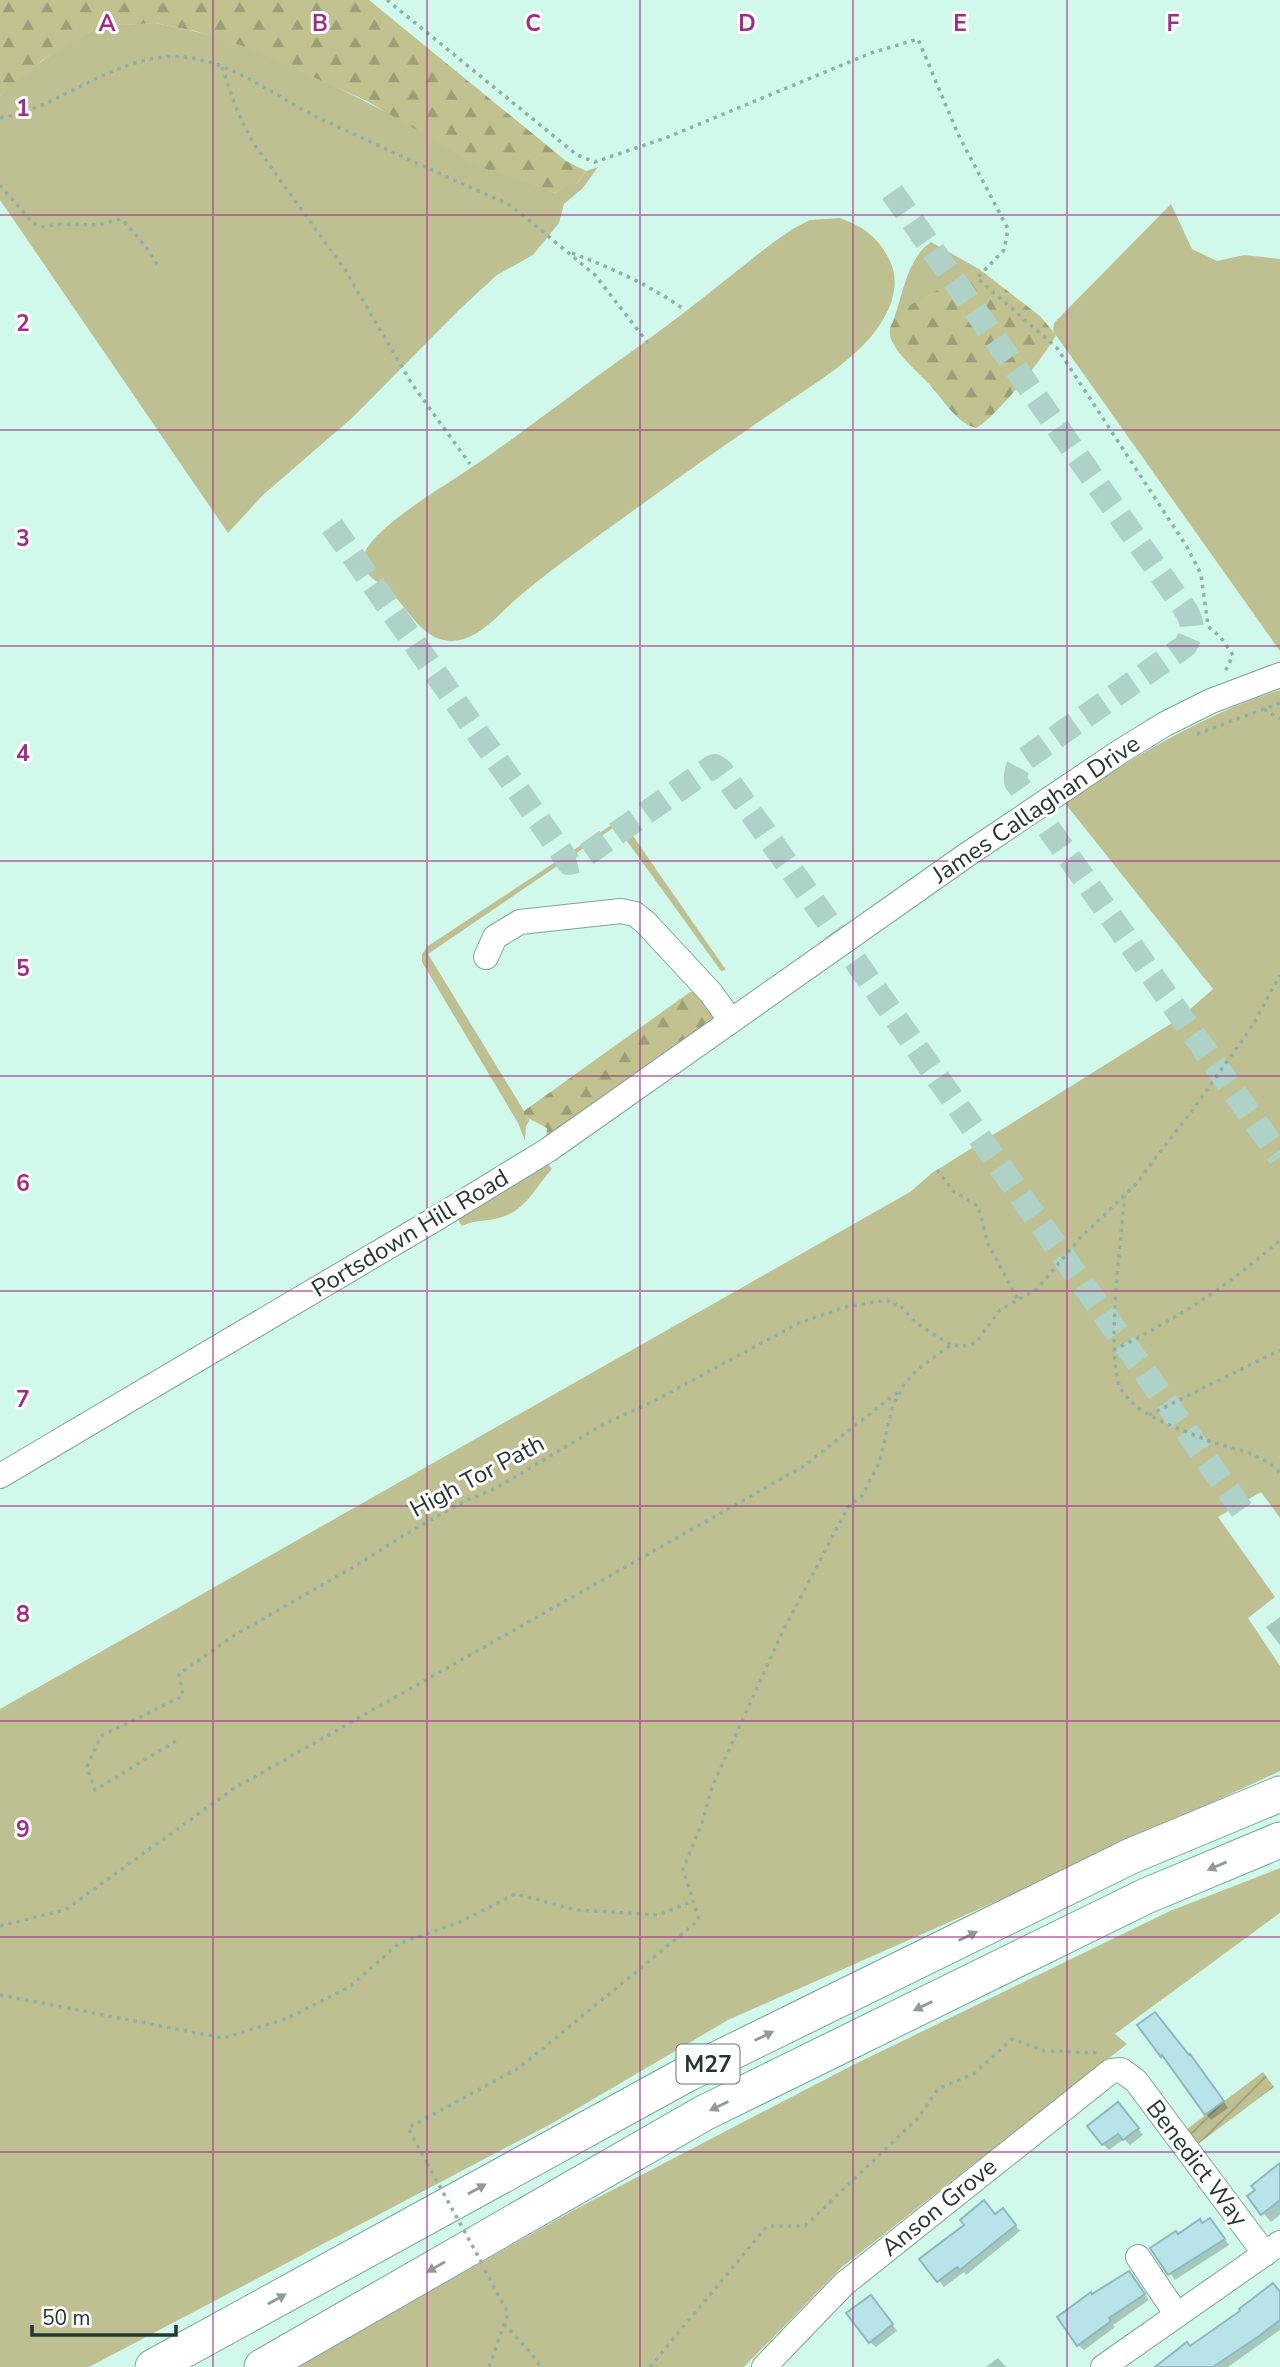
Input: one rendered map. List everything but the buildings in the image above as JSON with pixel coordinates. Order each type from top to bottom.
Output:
[{"type":"highway","name":"M27","points":[[153,2367],[687,2074],[1131,1856],[1280,1794]]},
{"type":"highway","name":"M27","points":[[262,2367],[704,2113],[1146,1896],[1280,1840]]},
{"type":"street","name":"James Callaghan Drive","points":[[806,968],[1042,802],[1165,724],[1211,701],[1280,675]]},
{"type":"street","points":[[486,957],[495,937],[520,922],[629,912],[646,923],[711,993],[731,1021]]},
{"type":"street","name":"Portsdown Hill Road","points":[[0,1476],[548,1150],[806,968]]},
{"type":"street","name":"Anson Grove","points":[[764,2367],[850,2279],[1111,2071],[1124,2071]]},
{"type":"street","name":"Benedict Way","points":[[1124,2071],[1136,2081],[1272,2248]]},
{"type":"street","points":[[1103,2367],[1272,2248]]},
{"type":"street","points":[[1138,2257],[1177,2315]]},
{"type":"path","points":[[387,0],[578,155],[595,162],[668,137],[872,53],[918,39],[958,134],[1008,229],[1004,250],[977,278],[1057,348],[1194,560],[1204,587],[1208,626],[1233,654],[1211,701]]},
{"type":"path","points":[[0,118],[35,109],[103,74],[131,64],[179,56],[222,67],[301,109],[508,204],[595,275],[648,343]]},
{"type":"path","points":[[222,67],[236,108],[252,141],[345,270],[412,384],[470,464]]},
{"type":"path","points":[[0,185],[32,222],[41,227],[61,224],[98,225],[122,219],[159,267]]},
{"type":"path","points":[[566,251],[605,265],[644,284],[682,308]]},
{"type":"path","points":[[1165,724],[1185,740],[1280,702]]},
{"type":"path","points":[[1264,709],[1280,719]]},
{"type":"path","points":[[0,1927],[65,1910],[233,1789],[804,1466],[899,1390],[919,1368],[951,1345],[968,1346],[977,1341],[1000,1310],[1037,1289],[1080,1238],[1125,1194],[1202,1098],[1253,1025],[1280,975]]},
{"type":"path","points":[[937,1170],[953,1191],[978,1206],[988,1244],[1018,1300]]},
{"type":"path","points":[[1125,1194],[1113,1351],[1121,1390],[1149,1415],[1217,1444],[1262,1457],[1279,1469]]},
{"type":"path","points":[[1113,1351],[1188,1311],[1243,1273],[1280,1240]]},
{"type":"path","name":"High Tor Path","points":[[176,1741],[95,1790],[87,1767],[101,1736],[183,1696],[179,1674],[235,1634],[406,1534],[459,1504],[498,1487],[604,1424],[653,1401],[799,1323],[846,1307],[887,1300],[893,1305],[900,1304],[916,1323],[951,1345]]},
{"type":"path","points":[[1149,1415],[1280,1350]]},
{"type":"path","points":[[489,2367],[508,2313],[408,2128],[519,2068],[699,1920],[683,1869],[702,1823],[712,1787],[782,1633],[848,1507],[862,1496],[879,1463],[899,1390]]},
{"type":"path","points":[[0,1995],[223,2038],[286,2019],[351,1986],[398,1944],[460,1922],[515,1894],[577,1910],[659,1914],[693,1901]]},
{"type":"path","points":[[650,2367],[767,2226],[805,2226],[918,2118],[937,2089],[975,2073],[1012,2039],[1045,2051],[1095,2051],[1113,2055],[1124,2071]]},
{"type":"path","points":[[504,2324],[541,2367]]},
{"type":"green space","points":[[0,0],[369,0],[566,161],[586,171],[577,184],[572,182],[555,193],[477,166],[367,101],[246,47],[195,31],[155,23],[108,26],[81,37],[41,61],[0,96]]},
{"type":"green space","points":[[155,23],[248,47],[555,193],[572,181],[577,184],[586,171],[598,167],[583,188],[564,204],[559,223],[533,255],[497,275],[352,418],[263,495],[228,533],[0,200],[0,96],[37,65],[83,36],[111,26]]},
{"type":"green space","points":[[1171,204],[1192,249],[1217,261],[1244,255],[1280,259],[1280,651],[1053,331],[1054,323]]},
{"type":"green space","points":[[839,218],[862,228],[880,244],[893,268],[895,278],[890,307],[874,333],[830,374],[576,552],[472,636],[451,641],[430,634],[390,591],[367,573],[363,563],[364,556],[369,546],[392,522],[479,463],[675,320],[791,230],[810,220]]},
{"type":"green space","points":[[931,242],[979,269],[967,272],[920,300],[893,321],[911,267],[916,257]]},
{"type":"green space","points":[[971,269],[979,269],[1040,316],[1056,335],[1019,385],[995,412],[976,428],[956,416],[903,357],[891,339],[890,330],[900,313]]},
{"type":"green space","points":[[1280,690],[1280,1518],[1261,1492],[1218,1517],[1275,1597],[1248,1618],[1280,1666],[1280,1771],[1047,1879],[728,2020],[551,2124],[89,2367],[0,2367],[0,1709],[910,1192],[932,1173],[1180,1018],[1213,989],[1064,802],[1195,725]]},
{"type":"green space","points":[[616,822],[624,823],[726,970],[721,971],[616,826],[428,954],[525,1116],[530,1120],[526,1126],[525,1141],[518,1123],[422,962],[422,954],[428,946]]},
{"type":"green space","points":[[690,992],[695,992],[717,1019],[546,1140],[547,1128],[524,1116],[524,1111]]},
{"type":"green space","points":[[547,1162],[552,1169],[520,1208],[500,1218],[462,1226],[458,1220]]},
{"type":"green space","points":[[1280,1868],[1280,1913],[1115,2034],[1127,2044],[842,2267],[744,2367],[295,2367],[574,2210],[853,2065],[1170,1911]]},
{"type":"green space","points":[[1263,2072],[1274,2087],[1194,2147],[1183,2132]]},
{"type":"tunnel","points":[[892,192],[1187,612],[1192,629],[1185,646],[1025,759],[1017,769],[1016,782],[1280,1157]]},
{"type":"tunnel","points":[[332,526],[569,863],[577,861],[710,768],[715,766],[721,770],[1244,1513]]}]
